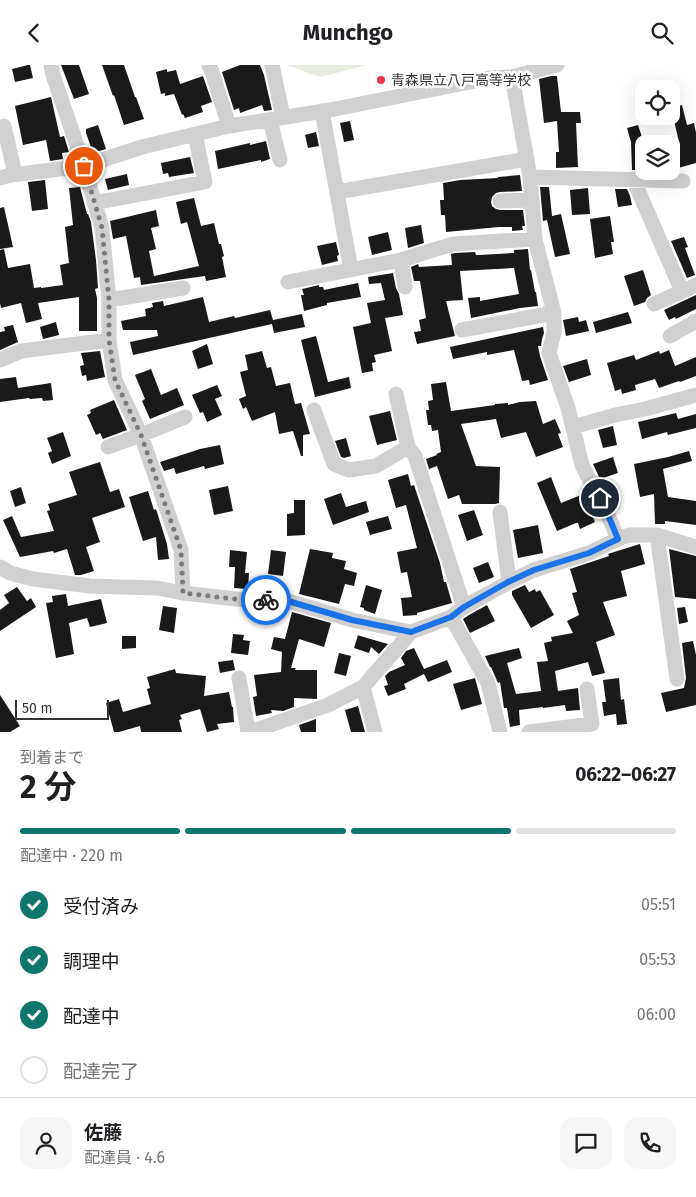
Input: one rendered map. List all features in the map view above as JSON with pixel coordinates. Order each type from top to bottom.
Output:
[{"type":"street","points":[[51,65],[102,228],[109,300],[109,340],[115,380],[141,435],[181,550],[183,593]]},
{"type":"street","points":[[208,65],[212,71],[229,126]]},
{"type":"street","points":[[272,65],[280,160]]},
{"type":"street","points":[[0,178],[15,174],[84,166],[142,147],[229,126],[322,111],[490,78],[512,77],[557,65]]},
{"type":"street","points":[[512,77],[530,177],[535,239],[554,313],[554,332],[549,353],[568,408],[582,465],[608,515],[618,539]]},
{"type":"street","points":[[322,111],[350,270]]},
{"type":"street","points":[[4,126],[15,174]]},
{"type":"street","points":[[94,203],[205,181],[195,134]]},
{"type":"street","points":[[337,192],[527,159]]},
{"type":"street","points":[[530,177],[683,181]]},
{"type":"street","points":[[634,179],[689,288],[654,304]]},
{"type":"street","points":[[500,201],[532,200]]},
{"type":"street","points":[[288,281],[401,260],[452,244],[535,239]]},
{"type":"street","points":[[401,260],[405,287]]},
{"type":"street","points":[[109,300],[183,288]]},
{"type":"street","points":[[462,330],[554,313]]},
{"type":"street","points":[[670,336],[696,321]]},
{"type":"street","points":[[0,359],[20,351],[109,340]]},
{"type":"street","points":[[396,394],[408,447],[415,456],[464,607]]},
{"type":"street","points":[[573,427],[696,395]]},
{"type":"street","points":[[314,410],[334,464],[349,469],[376,466],[408,447]]},
{"type":"street","points":[[108,447],[185,417]]},
{"type":"street","points":[[500,512],[508,582]]},
{"type":"street","points":[[240,678],[249,732],[328,705],[363,687],[411,632],[451,617],[464,607],[508,582],[534,570],[589,553],[629,535],[657,535],[696,547]]},
{"type":"street","points":[[657,535],[677,679]]},
{"type":"street","points":[[0,567],[10,573],[33,579],[90,586],[158,588],[244,600],[288,601],[352,620],[411,632]]},
{"type":"street","points":[[451,617],[488,683],[500,732]]},
{"type":"street","points":[[363,687],[374,732]]},
{"type":"street","points":[[529,732],[592,724],[587,689]]},
{"type":"shaded area","points":[[287,65],[366,65],[321,77]]},
{"type":"building","points":[[30,65],[33,78],[15,82],[12,69]]},
{"type":"building","points":[[61,65],[79,65],[89,94],[74,99]]},
{"type":"building","points":[[102,65],[124,65],[144,119],[124,125]]},
{"type":"building","points":[[240,65],[260,65],[272,110],[264,111],[262,105],[240,113],[239,108],[234,110],[222,72]]},
{"type":"building","points":[[167,69],[167,72],[176,70],[180,84],[203,76],[212,102],[201,106],[203,112],[185,118],[174,94],[165,96],[165,93],[161,94],[156,72]]},
{"type":"building","points":[[557,76],[561,112],[580,112],[581,123],[576,123],[578,167],[556,168],[556,152],[559,152],[557,121],[544,123],[539,79]]},
{"type":"building","points":[[51,97],[60,137],[64,136],[69,152],[62,153],[63,159],[50,161],[46,140],[23,145],[15,106]]},
{"type":"building","points":[[682,105],[687,125],[694,123],[696,163],[680,167],[680,135],[677,135],[675,125],[680,125],[680,106]]},
{"type":"building","points":[[350,121],[354,140],[344,142],[340,123]]},
{"type":"building","points":[[98,125],[106,149],[93,153],[86,129]]},
{"type":"building","points":[[638,125],[641,135],[635,135],[635,170],[632,170],[631,142],[627,128]]},
{"type":"building","points":[[316,132],[319,146],[308,148],[305,135]]},
{"type":"building","points":[[266,141],[270,159],[218,169],[215,151]]},
{"type":"building","points":[[190,157],[194,173],[169,177],[168,173],[163,174],[161,163]]},
{"type":"building","points":[[127,174],[129,185],[108,190],[105,179]]},
{"type":"building","points":[[520,175],[522,191],[496,193],[492,197],[491,202],[492,206],[500,210],[523,210],[525,226],[522,226],[523,230],[512,231],[512,227],[499,227],[446,232],[445,215],[441,215],[440,200],[444,200],[443,183]]},
{"type":"building","points":[[45,180],[48,209],[32,211],[28,182]]},
{"type":"building","points":[[80,187],[91,222],[96,260],[98,288],[95,289],[97,298],[97,331],[79,331],[79,297],[38,303],[42,319],[26,323],[21,303],[1,308],[0,250],[4,249],[8,268],[30,264],[34,288],[63,285],[60,265],[69,263],[65,227],[73,225],[69,188]]},
{"type":"building","points":[[540,187],[549,187],[552,216],[561,214],[570,254],[555,257],[547,220],[543,221]]},
{"type":"building","points":[[588,188],[590,214],[572,215],[570,190]]},
{"type":"building","points":[[615,189],[627,189],[632,205],[618,207]]},
{"type":"building","points":[[194,198],[201,226],[214,223],[224,256],[222,257],[226,277],[206,281],[205,276],[141,285],[140,277],[134,278],[126,236],[113,239],[110,221],[156,210],[159,226],[151,228],[156,249],[149,251],[154,276],[199,266],[187,222],[181,224],[176,202]]},
{"type":"building","points":[[4,207],[13,247],[0,249],[0,208]]},
{"type":"building","points":[[610,216],[614,242],[611,242],[613,254],[595,258],[590,219]]},
{"type":"building","points":[[421,225],[424,243],[408,248],[405,228]]},
{"type":"building","points":[[388,232],[392,250],[372,255],[368,237]]},
{"type":"building","points":[[684,237],[688,247],[685,248],[695,275],[687,278],[671,241]]},
{"type":"building","points":[[336,242],[339,255],[337,256],[338,261],[322,265],[317,246]]},
{"type":"building","points":[[528,249],[530,270],[538,306],[471,318],[468,298],[480,297],[480,301],[519,294],[514,268],[460,271],[463,300],[446,301],[455,336],[417,344],[414,332],[421,331],[419,320],[426,318],[420,281],[414,281],[411,267],[418,264],[419,267],[452,265],[451,254],[455,253],[475,252],[476,255],[480,255],[514,253],[514,250]]},
{"type":"building","points":[[643,270],[651,295],[645,302],[634,306],[624,276]]},
{"type":"building","points":[[393,273],[403,315],[385,318],[392,351],[374,355],[376,362],[372,363],[373,371],[362,373],[353,327],[371,323],[367,303],[385,300],[381,283],[369,284],[368,277]]},
{"type":"building","points":[[358,283],[361,297],[327,303],[327,305],[304,311],[301,295],[304,295],[302,289],[319,285],[324,290]]},
{"type":"building","points":[[696,295],[696,309],[676,319],[675,317],[669,320],[664,310]]},
{"type":"building","points":[[203,297],[209,322],[270,310],[273,320],[302,314],[305,327],[274,333],[272,324],[133,355],[130,342],[158,336],[157,330],[123,330],[121,321],[146,316],[145,309],[153,307],[152,303],[163,301],[164,306]]},
{"type":"building","points":[[628,312],[632,323],[596,333],[593,322]]},
{"type":"building","points":[[578,317],[579,322],[586,320],[589,331],[566,336],[563,320]]},
{"type":"building","points":[[56,322],[59,335],[43,339],[40,327]]},
{"type":"building","points":[[13,325],[18,342],[0,350],[0,332],[5,331],[4,327]]},
{"type":"building","points":[[543,327],[544,333],[541,346],[538,346],[548,380],[530,385],[529,380],[522,381],[514,350],[487,355],[487,352],[453,359],[450,347]]},
{"type":"building","points":[[316,336],[328,382],[349,377],[351,388],[315,397],[301,340]]},
{"type":"building","points":[[207,344],[213,364],[198,369],[192,351]]},
{"type":"building","points":[[669,350],[675,366],[696,357],[696,376],[659,388],[655,379],[635,385],[636,390],[622,394],[621,389],[615,391],[607,363],[634,355],[636,360],[659,351],[660,354]]},
{"type":"building","points":[[100,351],[105,377],[87,381],[86,375],[82,376],[80,366],[84,365],[81,353]]},
{"type":"building","points":[[262,351],[267,368],[271,367],[276,386],[290,383],[295,404],[301,403],[310,434],[303,435],[303,456],[301,456],[293,431],[279,434],[275,412],[252,421],[246,407],[243,409],[239,399],[246,396],[240,372],[248,370],[245,355]]},
{"type":"building","points":[[587,359],[591,375],[569,382],[563,366]]},
{"type":"building","points":[[151,369],[161,395],[177,388],[184,405],[150,419],[142,401],[145,399],[135,375]]},
{"type":"building","points":[[16,377],[18,388],[51,383],[53,400],[43,401],[42,398],[29,398],[0,402],[0,379]]},
{"type":"building","points":[[446,382],[451,411],[495,404],[508,403],[508,405],[536,401],[543,424],[555,419],[561,433],[558,434],[563,447],[536,457],[526,432],[501,438],[496,419],[461,424],[476,466],[500,467],[499,503],[462,504],[459,495],[448,499],[437,466],[429,469],[426,459],[441,452],[438,430],[432,431],[431,425],[428,425],[426,410],[429,410],[428,401],[433,400],[431,384]]},
{"type":"building","points":[[217,385],[222,396],[215,399],[222,415],[207,422],[203,412],[200,413],[192,395]]},
{"type":"building","points":[[114,400],[127,430],[103,439],[100,433],[96,435],[87,415],[91,413],[90,410]]},
{"type":"building","points":[[390,411],[397,440],[377,445],[369,416]]},
{"type":"building","points":[[676,413],[678,419],[696,414],[696,428],[668,435],[667,432],[642,439],[638,422]]},
{"type":"building","points":[[613,426],[617,445],[603,448],[598,430]]},
{"type":"building","points":[[63,432],[71,456],[52,464],[48,453],[52,451],[47,438]]},
{"type":"building","points":[[346,438],[351,456],[344,458],[341,457],[335,441]]},
{"type":"building","points":[[220,445],[224,464],[205,469],[204,466],[176,474],[174,468],[164,471],[160,462],[200,449]]},
{"type":"building","points":[[689,451],[692,461],[663,469],[668,497],[696,501],[696,525],[665,521],[665,524],[655,524],[654,494],[640,497],[634,464]]},
{"type":"building","points":[[613,457],[618,473],[600,479],[593,464]]},
{"type":"building","points":[[100,462],[110,492],[119,489],[125,507],[92,518],[100,542],[86,547],[94,571],[75,575],[67,549],[54,553],[53,551],[20,557],[3,520],[12,516],[21,537],[54,531],[47,511],[50,510],[48,504],[77,495],[69,472]]},
{"type":"building","points":[[408,474],[411,486],[414,485],[452,603],[417,613],[417,615],[403,616],[401,598],[412,597],[407,572],[401,573],[397,552],[417,548],[406,505],[396,508],[388,480]]},
{"type":"building","points":[[551,477],[561,503],[581,495],[584,502],[586,501],[595,522],[580,529],[578,523],[576,523],[557,531],[537,483]]},
{"type":"building","points":[[228,486],[233,511],[214,515],[209,490]]},
{"type":"building","points":[[21,487],[26,503],[15,507],[10,491]]},
{"type":"building","points":[[148,491],[167,544],[169,559],[158,560],[156,537],[143,541],[129,497]]},
{"type":"building","points":[[341,493],[346,507],[366,501],[369,512],[333,525],[324,499]]},
{"type":"building","points":[[294,500],[305,500],[305,535],[287,536],[287,514],[294,513]]},
{"type":"building","points":[[474,510],[483,535],[467,541],[458,515]]},
{"type":"building","points":[[388,516],[392,529],[370,535],[366,522]]},
{"type":"building","points":[[538,525],[543,553],[518,558],[513,530]]},
{"type":"building","points":[[640,544],[645,564],[621,571],[627,596],[603,602],[615,635],[596,642],[605,673],[592,676],[588,662],[555,671],[558,691],[578,688],[580,710],[566,711],[565,705],[519,710],[520,725],[510,727],[507,708],[504,708],[500,682],[498,683],[485,656],[519,648],[522,658],[507,663],[516,694],[541,691],[537,662],[548,661],[544,643],[552,641],[551,637],[573,633],[567,621],[579,615],[572,593],[577,592],[570,569]]},
{"type":"building","points":[[310,549],[333,553],[332,558],[346,561],[344,569],[357,573],[354,586],[345,584],[339,604],[299,594]]},
{"type":"building","points":[[669,549],[696,556],[696,599],[675,597]]},
{"type":"building","points":[[230,550],[247,552],[245,573],[249,573],[248,589],[234,588],[235,567],[229,567]]},
{"type":"building","points":[[271,550],[286,552],[283,576],[268,574]]},
{"type":"building","points":[[488,562],[494,577],[479,583],[473,568]]},
{"type":"building","points":[[366,585],[382,590],[375,614],[360,607]]},
{"type":"building","points":[[525,585],[529,592],[535,589],[536,592],[540,590],[554,615],[531,628],[512,595],[512,591]]},
{"type":"building","points":[[17,587],[27,601],[31,598],[36,607],[0,631],[0,610],[9,603],[4,595]]},
{"type":"building","points":[[66,594],[68,606],[101,599],[107,623],[90,627],[87,618],[69,623],[74,654],[56,658],[46,603],[53,602],[52,596]]},
{"type":"building","points":[[487,605],[495,621],[470,633],[463,619]]},
{"type":"building","points":[[163,606],[177,608],[174,633],[159,630]]},
{"type":"building","points":[[685,607],[688,622],[679,624],[677,608]]},
{"type":"building","points":[[292,612],[331,623],[324,647],[299,639],[291,668],[296,668],[295,670],[317,670],[317,699],[294,698],[294,707],[283,711],[271,710],[272,713],[256,716],[253,697],[257,696],[254,675],[281,672],[282,652],[271,649],[274,637],[285,639]]},
{"type":"building","points":[[233,634],[244,635],[243,640],[250,641],[248,655],[231,653]]},
{"type":"building","points":[[358,635],[388,644],[379,654],[371,647],[369,653],[354,648]]},
{"type":"building","points":[[122,636],[136,636],[136,648],[122,649]]},
{"type":"building","points":[[693,641],[696,655],[696,705],[666,712],[661,693],[684,688],[686,678],[682,643]]},
{"type":"building","points":[[414,648],[424,669],[447,660],[452,672],[428,682],[424,674],[404,684],[406,689],[388,696],[384,686],[388,685],[385,676],[389,672],[405,665],[401,658],[406,651]]},
{"type":"building","points":[[339,653],[351,656],[346,676],[334,673]]},
{"type":"building","points":[[233,660],[235,670],[220,673],[218,662]]},
{"type":"building","points":[[175,669],[176,673],[206,676],[204,696],[229,692],[234,722],[217,724],[219,729],[207,732],[200,709],[180,715],[182,719],[179,720],[182,732],[141,732],[140,726],[114,732],[106,703],[119,699],[123,712],[151,704],[147,689],[150,688],[147,677]]},
{"type":"building","points":[[475,678],[482,704],[461,710],[453,684]]},
{"type":"building","points":[[619,678],[621,700],[624,699],[627,724],[617,725],[616,714],[604,716],[602,702],[606,702],[603,680]]},
{"type":"building","points":[[0,695],[20,726],[10,732],[0,732]]},
{"type":"building","points":[[358,706],[365,732],[351,732],[345,710]]},
{"type":"building","points":[[316,719],[316,732],[301,732],[299,725]]},
{"type":"way so far","points":[[84,166],[102,228],[109,300],[109,340],[115,380],[141,435],[181,550],[183,593],[244,600],[266,600]]},
{"type":"place","name":"青森県立八戸高等学校","points":[[381,80]]},
{"type":"route","points":[[266,600],[288,601],[352,620],[411,632],[451,617],[464,607],[508,582],[534,570],[589,553],[618,539],[600,498]]}]
